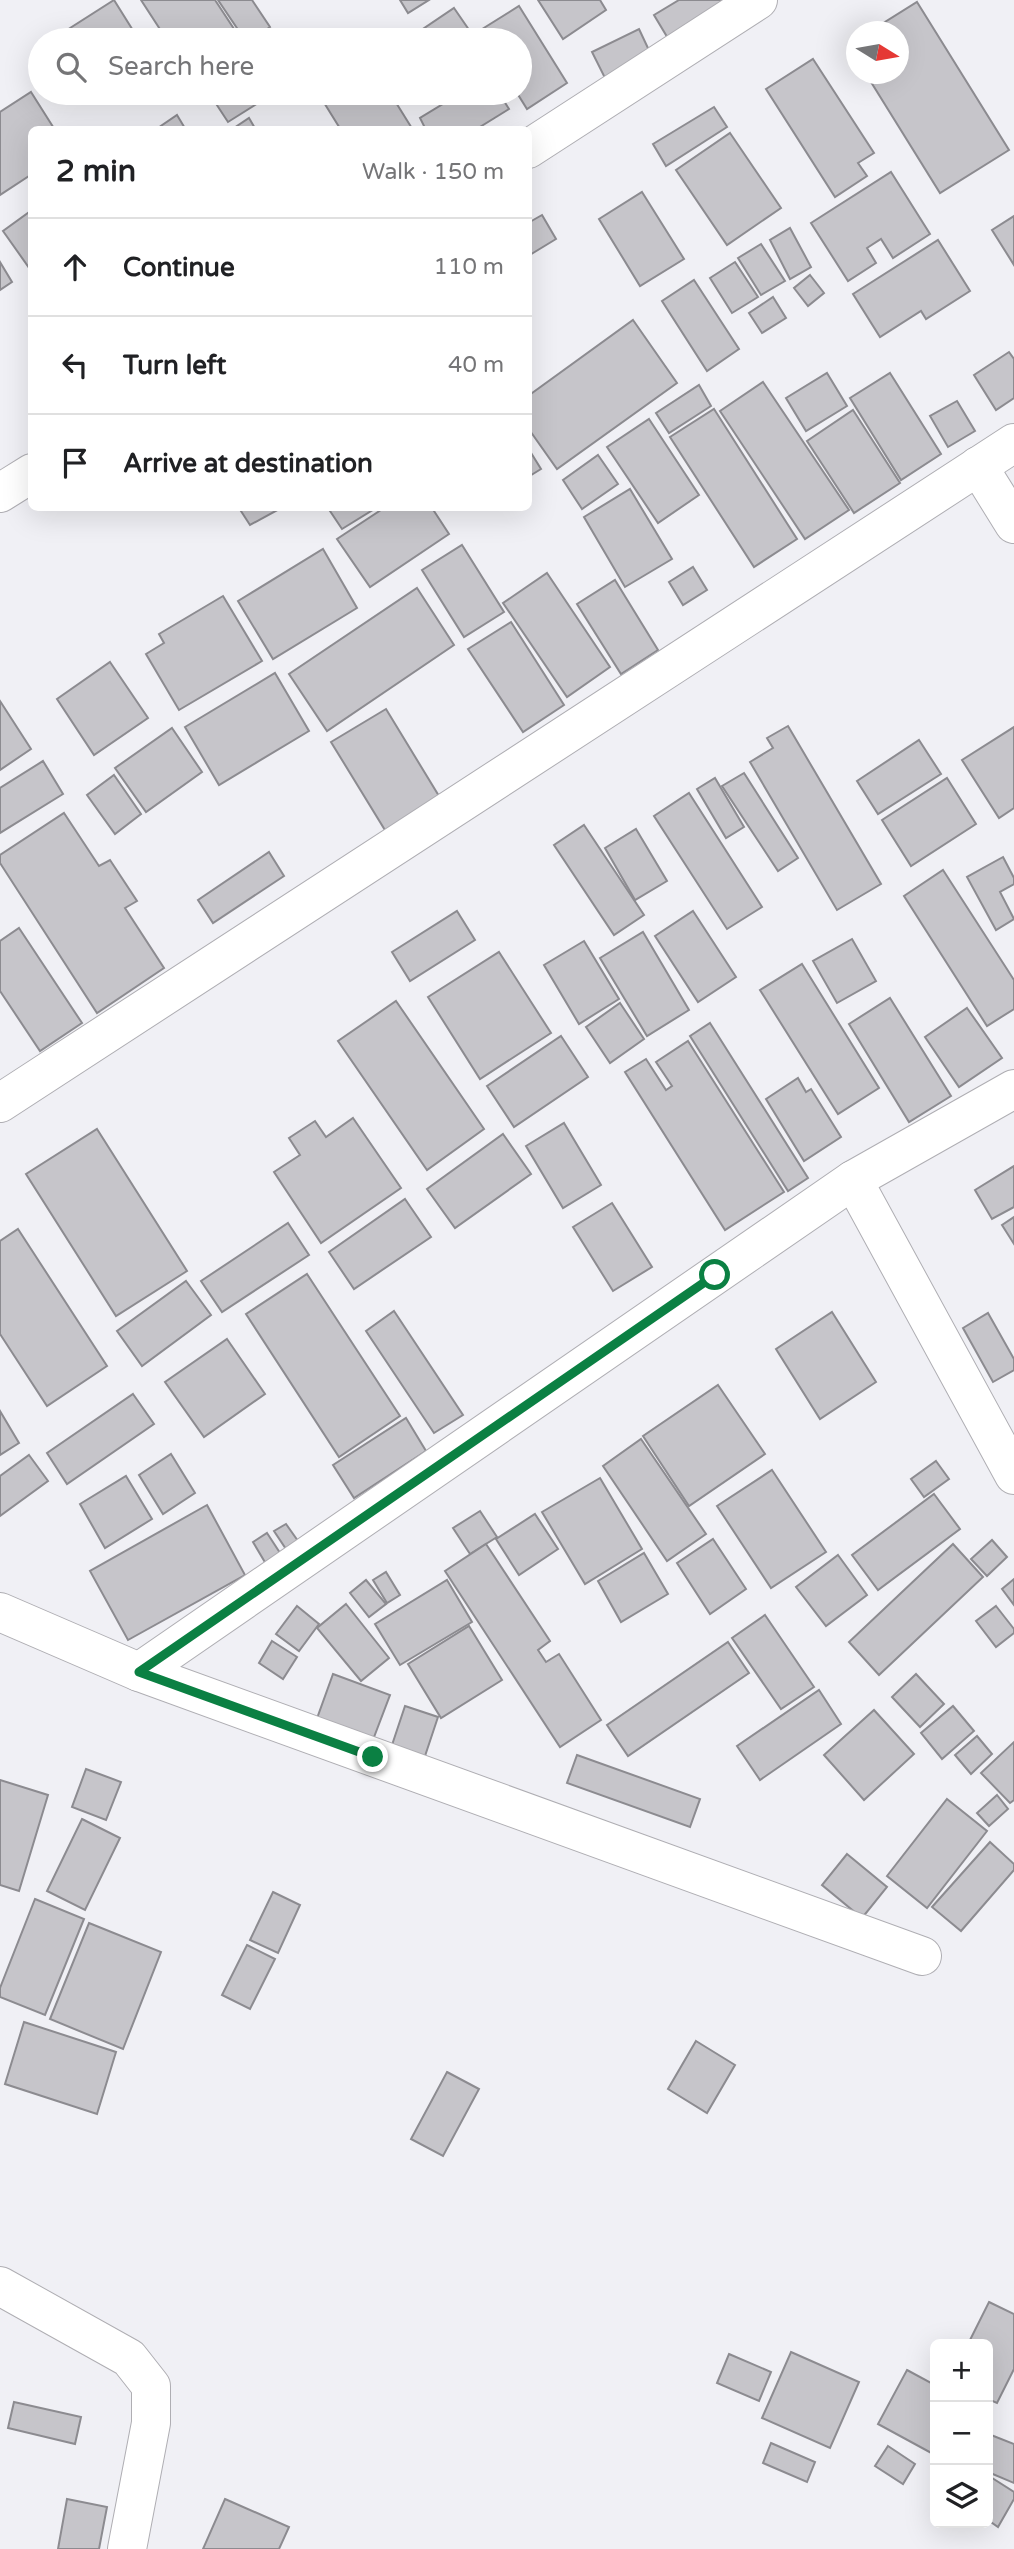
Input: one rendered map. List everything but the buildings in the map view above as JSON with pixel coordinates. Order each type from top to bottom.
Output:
[{"type":"street","points":[[532,146],[758,0]]},
{"type":"street","points":[[0,1103],[1014,443]]},
{"type":"street","points":[[978,466],[1014,524]]},
{"type":"street","points":[[0,493],[28,476]]},
{"type":"street","points":[[139,1672],[853,1180],[1014,1089]]},
{"type":"street","points":[[853,1180],[1014,1475]]},
{"type":"street","points":[[0,1612],[139,1672],[922,1956]]},
{"type":"street","points":[[0,2286],[129,2358],[151,2386],[151,2423],[127,2549]]},
{"type":"route","points":[[373,1757],[139,1672],[715,1275]]}]
